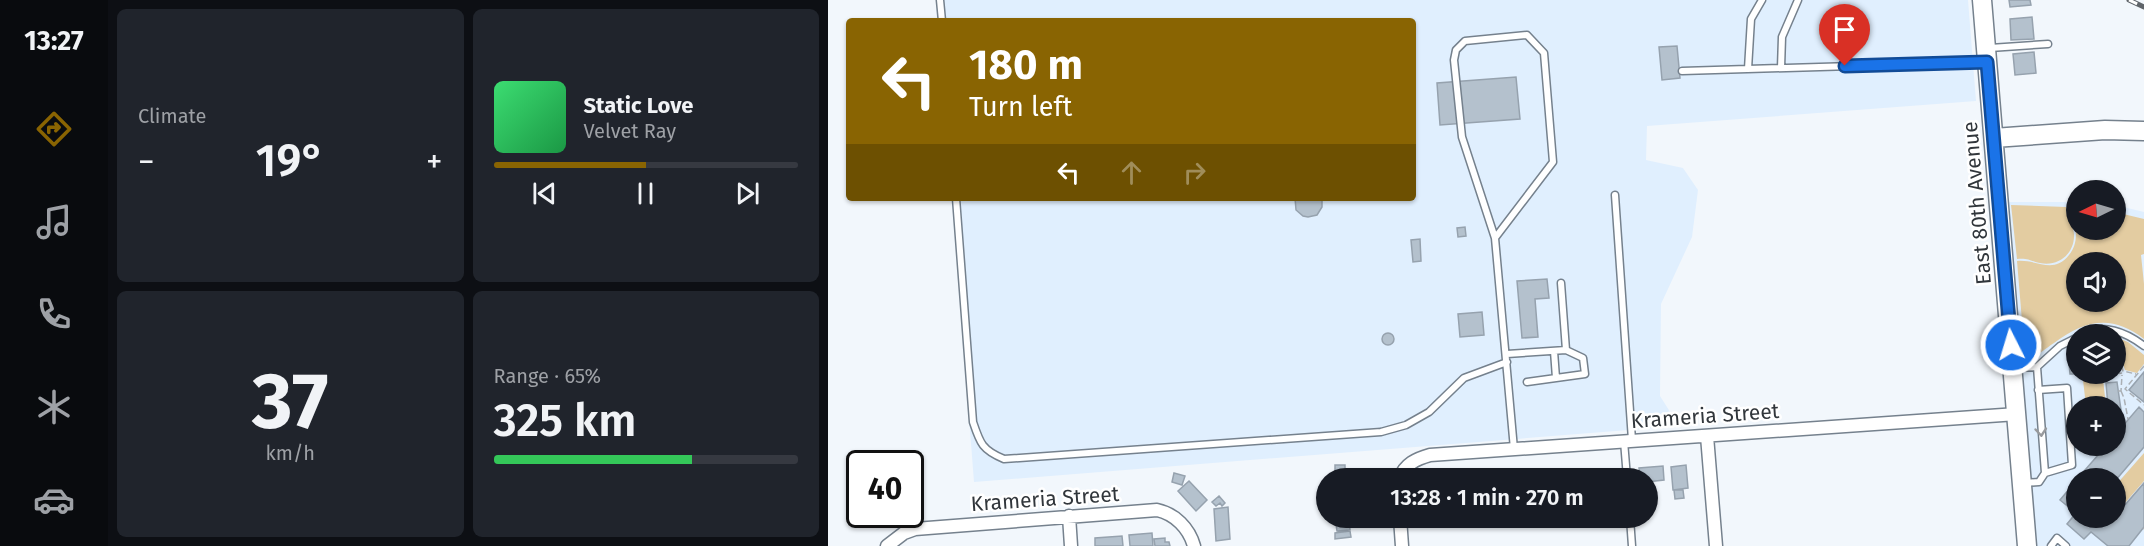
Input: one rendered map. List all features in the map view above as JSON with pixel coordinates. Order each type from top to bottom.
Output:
[{"type":"street","name":"East 80th Avenue","points":[[1982,0],[2027,546]]},
{"type":"street","points":[[1994,138],[2105,130],[2144,131]]},
{"type":"street","name":"Krameria Street","points":[[1407,468],[1412,462],[1430,455],[2017,414]]},
{"type":"street","points":[[1707,435],[1716,546]]},
{"type":"street","name":"Krameria Street","points":[[887,546],[904,533],[915,529],[1157,510],[1182,524],[1194,546]]},
{"type":"street","points":[[1069,516],[1071,546]]},
{"type":"street","points":[[1401,528],[1402,546]]},
{"type":"lane","points":[[940,0],[942,18]]},
{"type":"lane","points":[[1748,69],[1751,19],[1762,0]]},
{"type":"lane","points":[[1781,68],[1782,37],[1798,0]]},
{"type":"lane","points":[[1495,238],[1553,162],[1544,53],[1527,35],[1465,42],[1456,50],[1454,60],[1462,137],[1495,238],[1514,449]]},
{"type":"lane","points":[[1683,71],[1781,68],[1986,55],[2048,44]]},
{"type":"lane","points":[[1615,195],[1628,441],[1627,468]]},
{"type":"lane","points":[[956,201],[974,422],[979,440],[988,453],[1004,459],[1381,432],[1406,425],[1429,412],[1464,378],[1507,362]]},
{"type":"lane","points":[[1561,283],[1566,350]]},
{"type":"lane","points":[[2126,336],[2144,346]]},
{"type":"lane","points":[[2013,368],[2037,367],[2066,343]]},
{"type":"lane","points":[[1507,354],[1566,350],[1583,358],[1585,374],[1527,382]]},
{"type":"lane","points":[[1554,351],[1556,378]]},
{"type":"lane","points":[[2037,367],[2045,474]]},
{"type":"lane","points":[[2023,483],[2039,482],[2045,474],[2072,465],[2067,388],[2038,390]]},
{"type":"lane","points":[[1631,528],[1632,546]]},
{"type":"lane","points":[[2051,546],[2057,538],[2066,546]]},
{"type":"path","points":[[2121,391],[2144,366]]},
{"type":"path","points":[[2126,372],[2137,374]]},
{"type":"path","points":[[2120,384],[2128,419]]},
{"type":"path","points":[[2125,389],[2144,405]]},
{"type":"shaded area","points":[[936,0],[1968,0],[1976,101],[1647,126],[1646,160],[1683,168],[1698,190],[1692,237],[1661,304],[1660,396],[1679,426],[974,482],[952,201],[1416,201],[1416,18],[937,18]]},
{"type":"shaded area","points":[[2008,202],[2066,202],[2066,240],[2126,240],[2126,208],[2144,212],[2144,546],[2033,546]]},
{"type":"shaded area","points":[[2011,205],[2066,207],[2066,240],[2074,240],[2070,252],[2066,252],[2066,255],[2059,261],[2047,264],[2017,259]]},
{"type":"shaded area","points":[[2126,215],[2144,219],[2144,254],[2141,255],[2144,284],[2144,339],[2126,328],[2126,324],[2066,324],[2066,334],[2037,354],[2025,357],[2017,261],[2051,265],[2066,258],[2066,312],[2126,312],[2126,252],[2071,252],[2075,240],[2126,240]]},
{"type":"shaded area","points":[[2126,341],[2144,355],[2144,364],[2137,373],[2126,370]]},
{"type":"shaded area","points":[[2083,384],[2104,384],[2105,396],[2085,396]]},
{"type":"shaded area","points":[[2144,453],[2144,481],[2126,502],[2126,473]]},
{"type":"building","points":[[2009,0],[2030,0],[2031,5],[2010,7]]},
{"type":"building","points":[[2032,17],[2034,39],[2011,40],[2010,19]]},
{"type":"building","points":[[1677,46],[1680,78],[1662,80],[1659,47]]},
{"type":"building","points":[[2034,52],[2036,73],[2015,75],[2013,54]]},
{"type":"building","points":[[1516,77],[1520,119],[1440,125],[1437,83]]},
{"type":"building","points":[[1295,201],[1322,201],[1322,207],[1317,215],[1303,216],[1296,210]]},
{"type":"building","points":[[1465,227],[1466,236],[1458,237],[1457,228]]},
{"type":"building","points":[[1420,239],[1421,261],[1413,262],[1411,240]]},
{"type":"building","points":[[1547,279],[1549,298],[1535,299],[1538,337],[1522,338],[1517,281]]},
{"type":"building","points":[[1482,312],[1484,335],[1460,337],[1458,314]]},
{"type":"building","points":[[1390,333],[1394,339],[1390,345],[1386,345],[1382,337]]},
{"type":"building","points":[[2144,372],[2144,402],[2129,390]]},
{"type":"building","points":[[2106,384],[2117,384],[2119,396],[2107,396]]},
{"type":"building","points":[[2139,407],[2144,412],[2144,447],[2126,468],[2087,468],[2097,456],[2126,456],[2126,422]]},
{"type":"building","points":[[1335,465],[1345,465],[1345,468],[1335,468]]},
{"type":"building","points":[[1686,465],[1688,488],[1673,490],[1671,467]]},
{"type":"building","points":[[1663,466],[1664,480],[1658,481],[1658,468],[1639,468]]},
{"type":"building","points":[[1174,473],[1185,476],[1182,485],[1172,482]]},
{"type":"building","points":[[1189,481],[1207,500],[1196,511],[1178,491]]},
{"type":"building","points":[[2144,483],[2144,527],[2129,546],[2108,546],[2091,532],[2084,539],[2072,528],[2126,528],[2126,504]]},
{"type":"building","points":[[1674,490],[1683,490],[1684,498],[1675,499]]},
{"type":"building","points":[[2066,493],[2066,505],[2060,500]]},
{"type":"building","points":[[1219,496],[1225,503],[1222,506],[1220,503],[1216,506],[1212,502]]},
{"type":"building","points":[[1228,507],[1230,539],[1216,541],[1214,509]]},
{"type":"building","points":[[1337,528],[1350,528],[1350,530],[1337,531]]},
{"type":"building","points":[[1350,531],[1351,537],[1335,539],[1335,533]]},
{"type":"building","points":[[1152,533],[1153,546],[1130,546],[1129,535]]},
{"type":"building","points":[[1122,536],[1123,546],[1095,546],[1095,538]]},
{"type":"building","points":[[1165,538],[1165,542],[1169,542],[1170,546],[1155,546],[1154,539]]},
{"type":"railway","points":[[2129,0],[2144,7]]},
{"type":"route","points":[[1845,66],[1987,62],[2011,345]]}]
